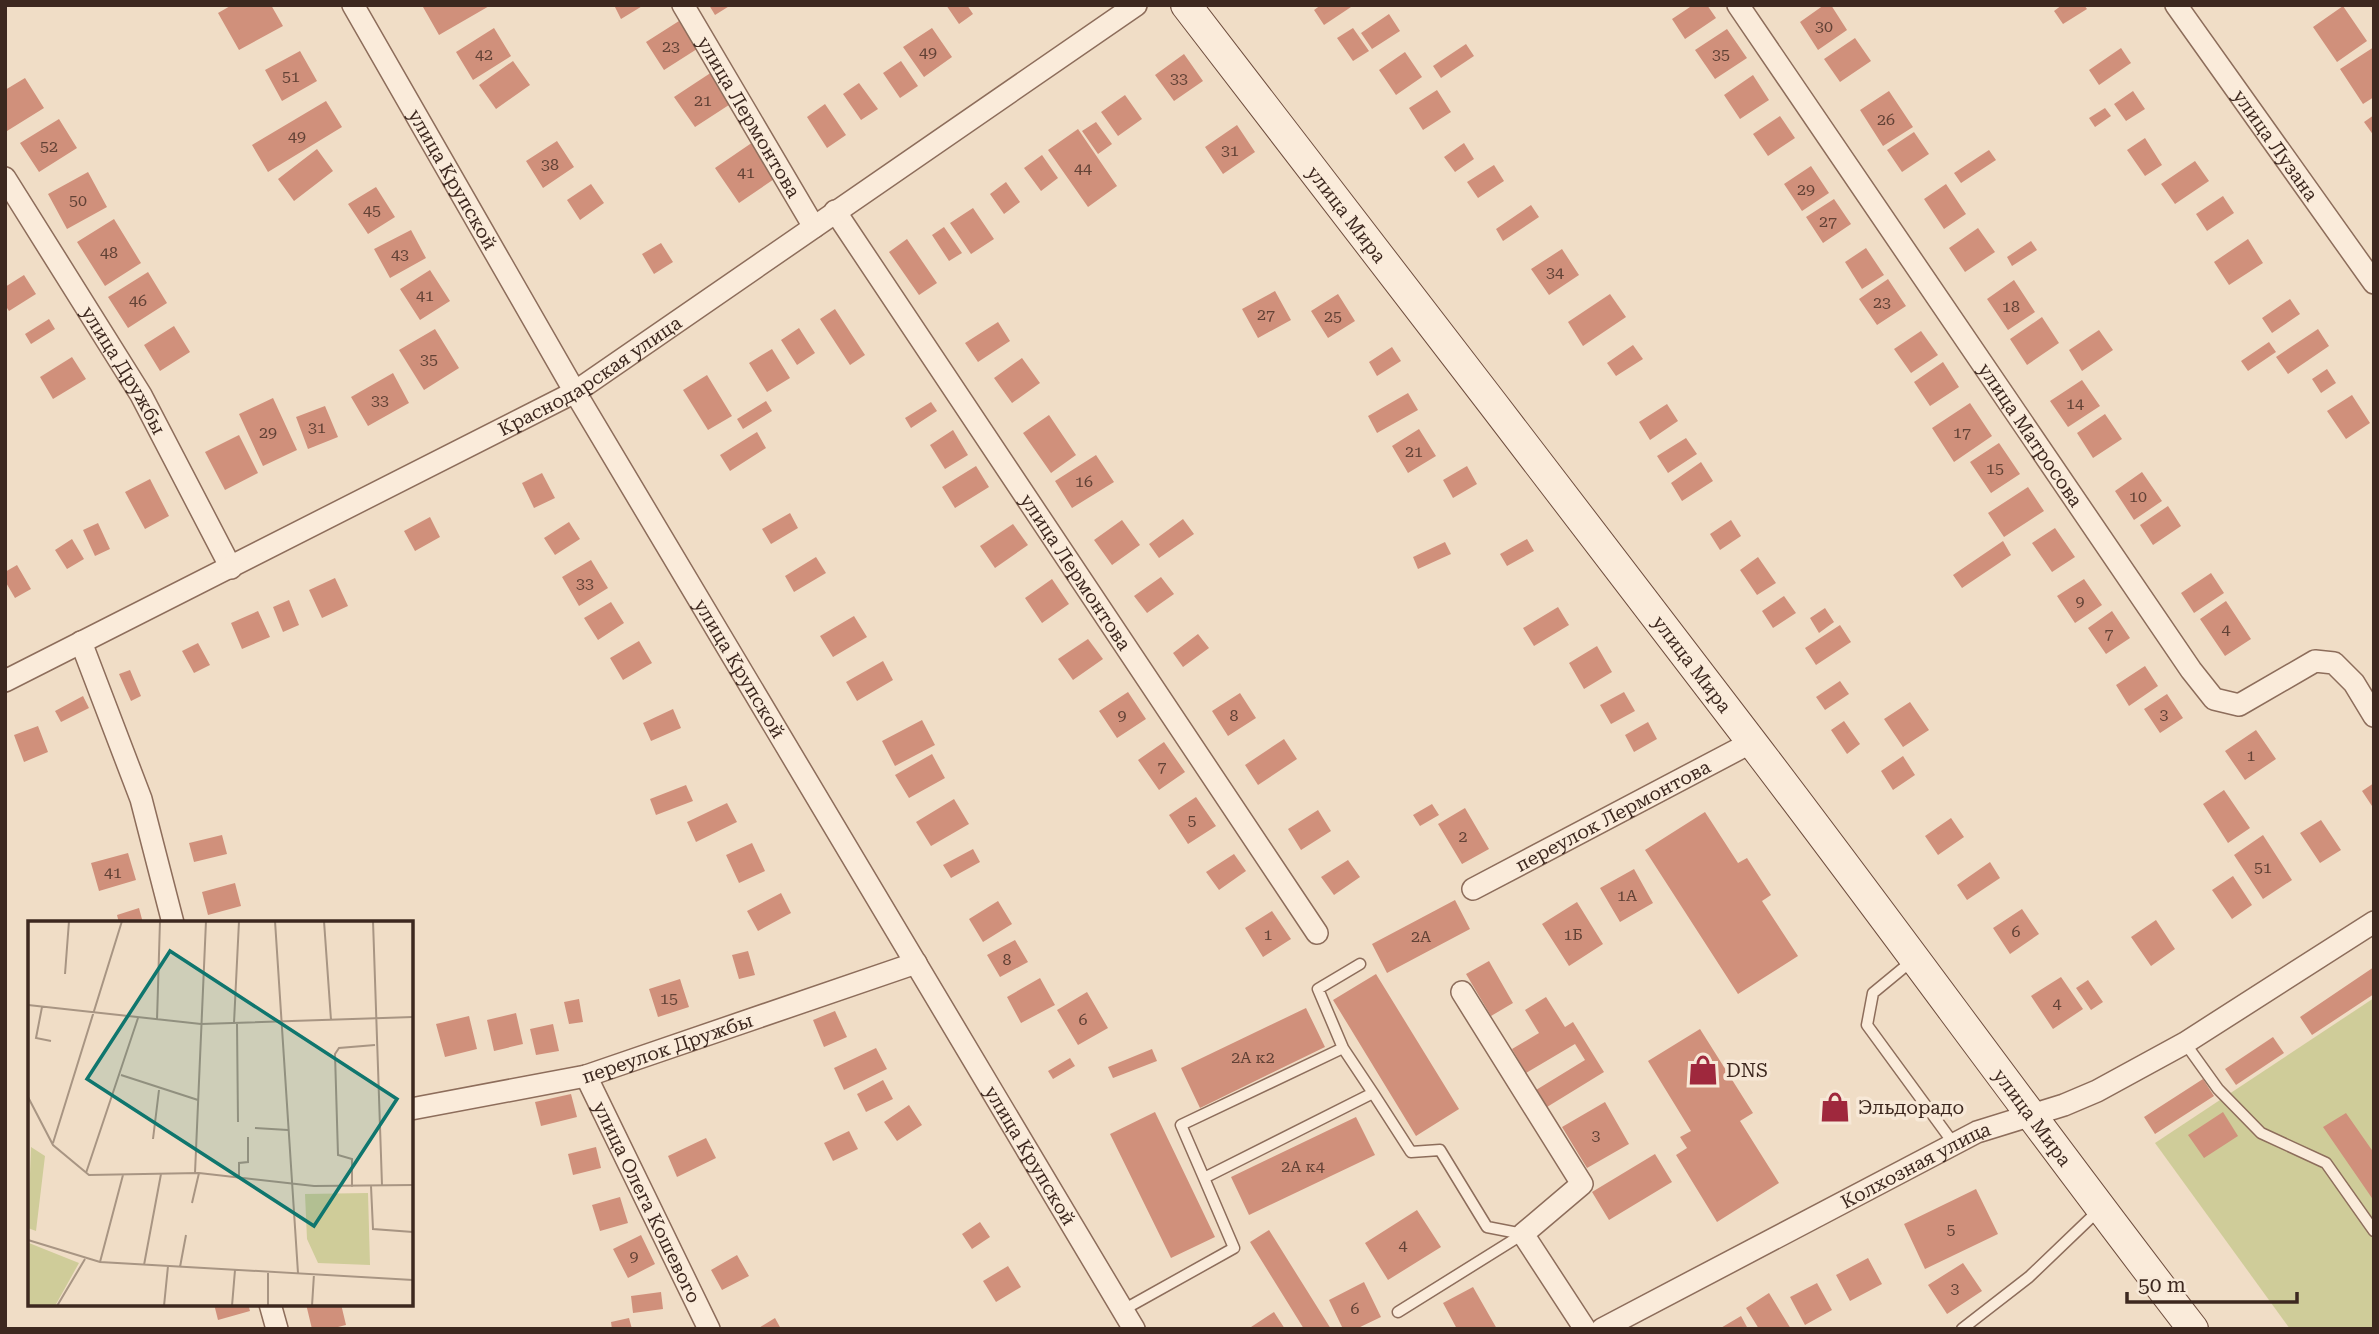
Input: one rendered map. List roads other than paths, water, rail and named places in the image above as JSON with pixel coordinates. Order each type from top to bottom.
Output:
[{"type":"main road","name":"улица Мира","points":[[1185,5],[1752,742],[2193,1329]]},
{"type":"street","name":"улица Крупской","points":[[354,5],[575,392],[1134,1329]]},
{"type":"street","name":"улица Лермонтова","points":[[683,5],[814,226]]},
{"type":"street","name":"Краснодарская улица","points":[[5,681],[575,392],[1136,5]]},
{"type":"street","name":"улица Матросова","points":[[1738,5],[1994,385],[2191,670],[2214,699],[2239,705],[2315,661],[2334,663],[2354,683],[2374,716]]},
{"type":"street","name":"улица Лузана","points":[[2176,5],[2374,283]]},
{"type":"street","name":"улица Дружбы","points":[[5,178],[141,394],[231,568]]},
{"type":"street","name":"улица Лермонтова","points":[[835,211],[1317,933]]},
{"type":"street","points":[[81,642],[141,799],[172,921]]},
{"type":"street","name":"переулок Лермонтова","points":[[1473,889],[1752,742]]},
{"type":"street","name":"Колхозная улица","points":[[1602,1329],[1977,1132],[2097,1091],[2185,1043],[2374,922]]},
{"type":"street","name":"переулок Дружбы","points":[[413,1109],[586,1076],[916,963]]},
{"type":"street","points":[[1462,992],[1583,1184],[1523,1234],[1585,1329]]},
{"type":"street","name":"улица Олега Кошевого","points":[[586,1076],[709,1329]]},
{"type":"street","points":[[271,1306],[277,1329]]},
{"type":"lane","points":[[1915,959],[1873,993],[1867,1026],[1954,1144]]},
{"type":"lane","points":[[1360,964],[1318,989],[1343,1048],[1410,1152],[1440,1150],[1487,1227],[1523,1234]]},
{"type":"lane","points":[[2185,1043],[2218,1089],[2261,1133],[2326,1163],[2374,1231]]},
{"type":"lane","points":[[1123,1310],[1234,1248],[1181,1125],[1343,1048]]},
{"type":"lane","points":[[1204,1178],[1373,1093]]},
{"type":"lane","points":[[1962,1329],[2029,1277],[2101,1209]]},
{"type":"lane","points":[[1398,1312],[1523,1234]]},
{"type":"place","name":"DNS","points":[[1703,1070]]},
{"type":"place","name":"Эльдорадо","points":[[1835,1107]]}]
